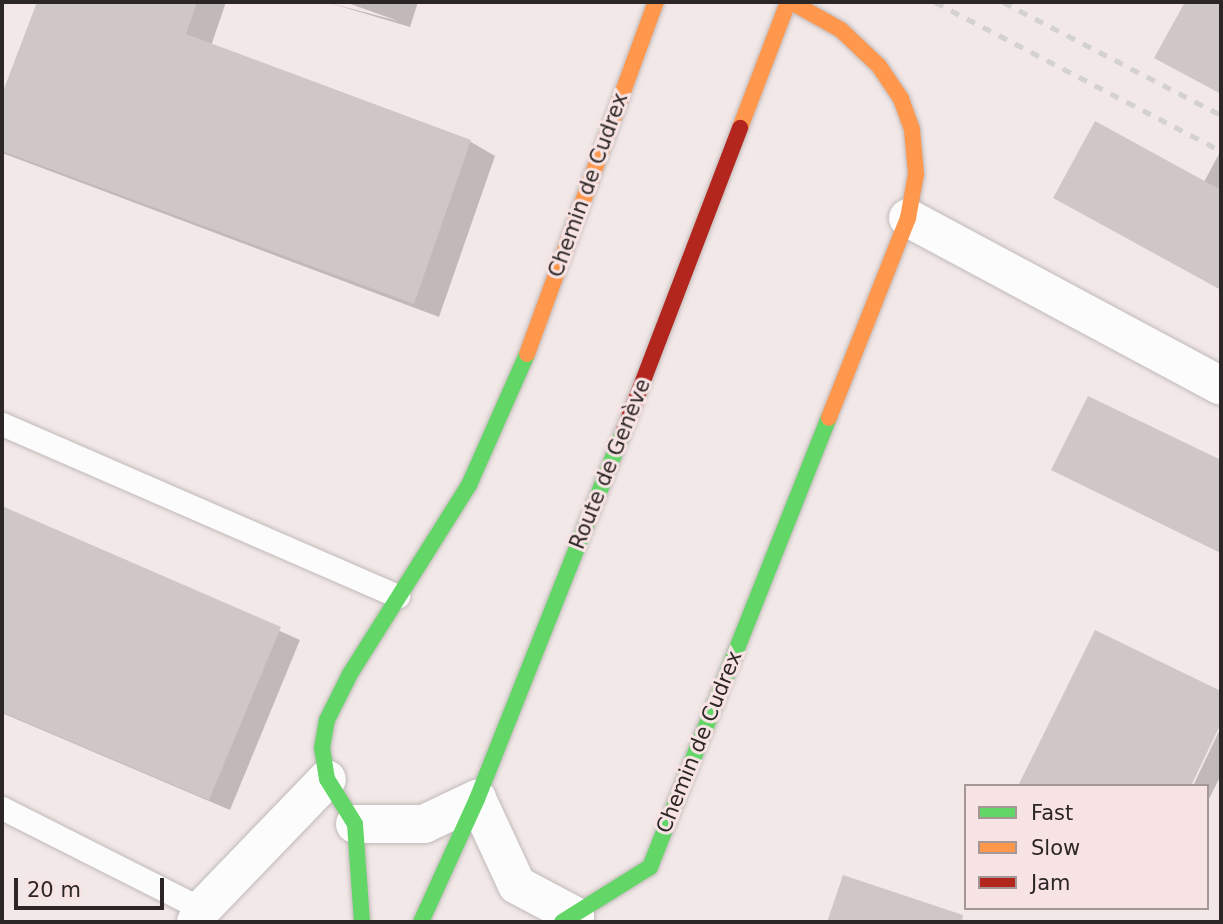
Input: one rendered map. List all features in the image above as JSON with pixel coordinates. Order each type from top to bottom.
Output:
[{"type":"street","name":"Chemin de Cudrex","points":[[355,824],[327,779],[322,748],[327,720],[398,597],[469,485],[518,379],[656,2]]},
{"type":"street","name":"Chemin de Cudrex","points":[[477,799],[517,886],[569,919],[650,867],[908,218],[916,174],[912,131],[901,99],[880,66],[841,30],[789,2]]},
{"type":"street","name":"Route de Genève","points":[[421,922],[477,799],[629,418],[789,2]]},
{"type":"street","points":[[908,218],[1221,387]]},
{"type":"street","points":[[199,916],[327,779]]},
{"type":"street","points":[[362,922],[355,824],[424,824],[477,799]]},
{"type":"lane","points":[[2,424],[398,597]]},
{"type":"lane","points":[[2,808],[199,916]]},
{"type":"building","points":[[37,2],[197,2],[186,34],[471,140],[414,304],[2,151],[2,94]]},
{"type":"building","points":[[1185,2],[1221,2],[1221,94],[1154,58]]},
{"type":"building","points":[[1095,121],[1221,190],[1221,290],[1053,198]]},
{"type":"building","points":[[1088,396],[1221,460],[1221,553],[1051,470]]},
{"type":"building","points":[[2,506],[281,627],[209,800],[2,712]]},
{"type":"building","points":[[1095,630],[1221,691],[1221,723],[1192,784],[1019,784]]},
{"type":"building","points":[[843,875],[963,915],[962,922],[827,922]]},
{"type":"railway","points":[[935,2],[1219,150]]},
{"type":"railway","points":[[1003,2],[1221,115]]},
{"type":"traffic: fast","points":[[362,922],[355,824],[327,779],[322,748],[327,720],[350,674],[469,485],[527,354]]},
{"type":"traffic: fast","points":[[562,922],[650,867],[829,418]]},
{"type":"traffic: fast","points":[[421,922],[477,799],[623,433]]},
{"type":"traffic: slow","points":[[527,354],[656,2]]},
{"type":"traffic: slow","points":[[740,128],[788,2]]},
{"type":"traffic: slow","points":[[791,2],[841,30],[879,66],[901,99],[912,130],[916,174],[908,218],[829,418]]},
{"type":"traffic: jam","points":[[623,433],[740,128]]}]
